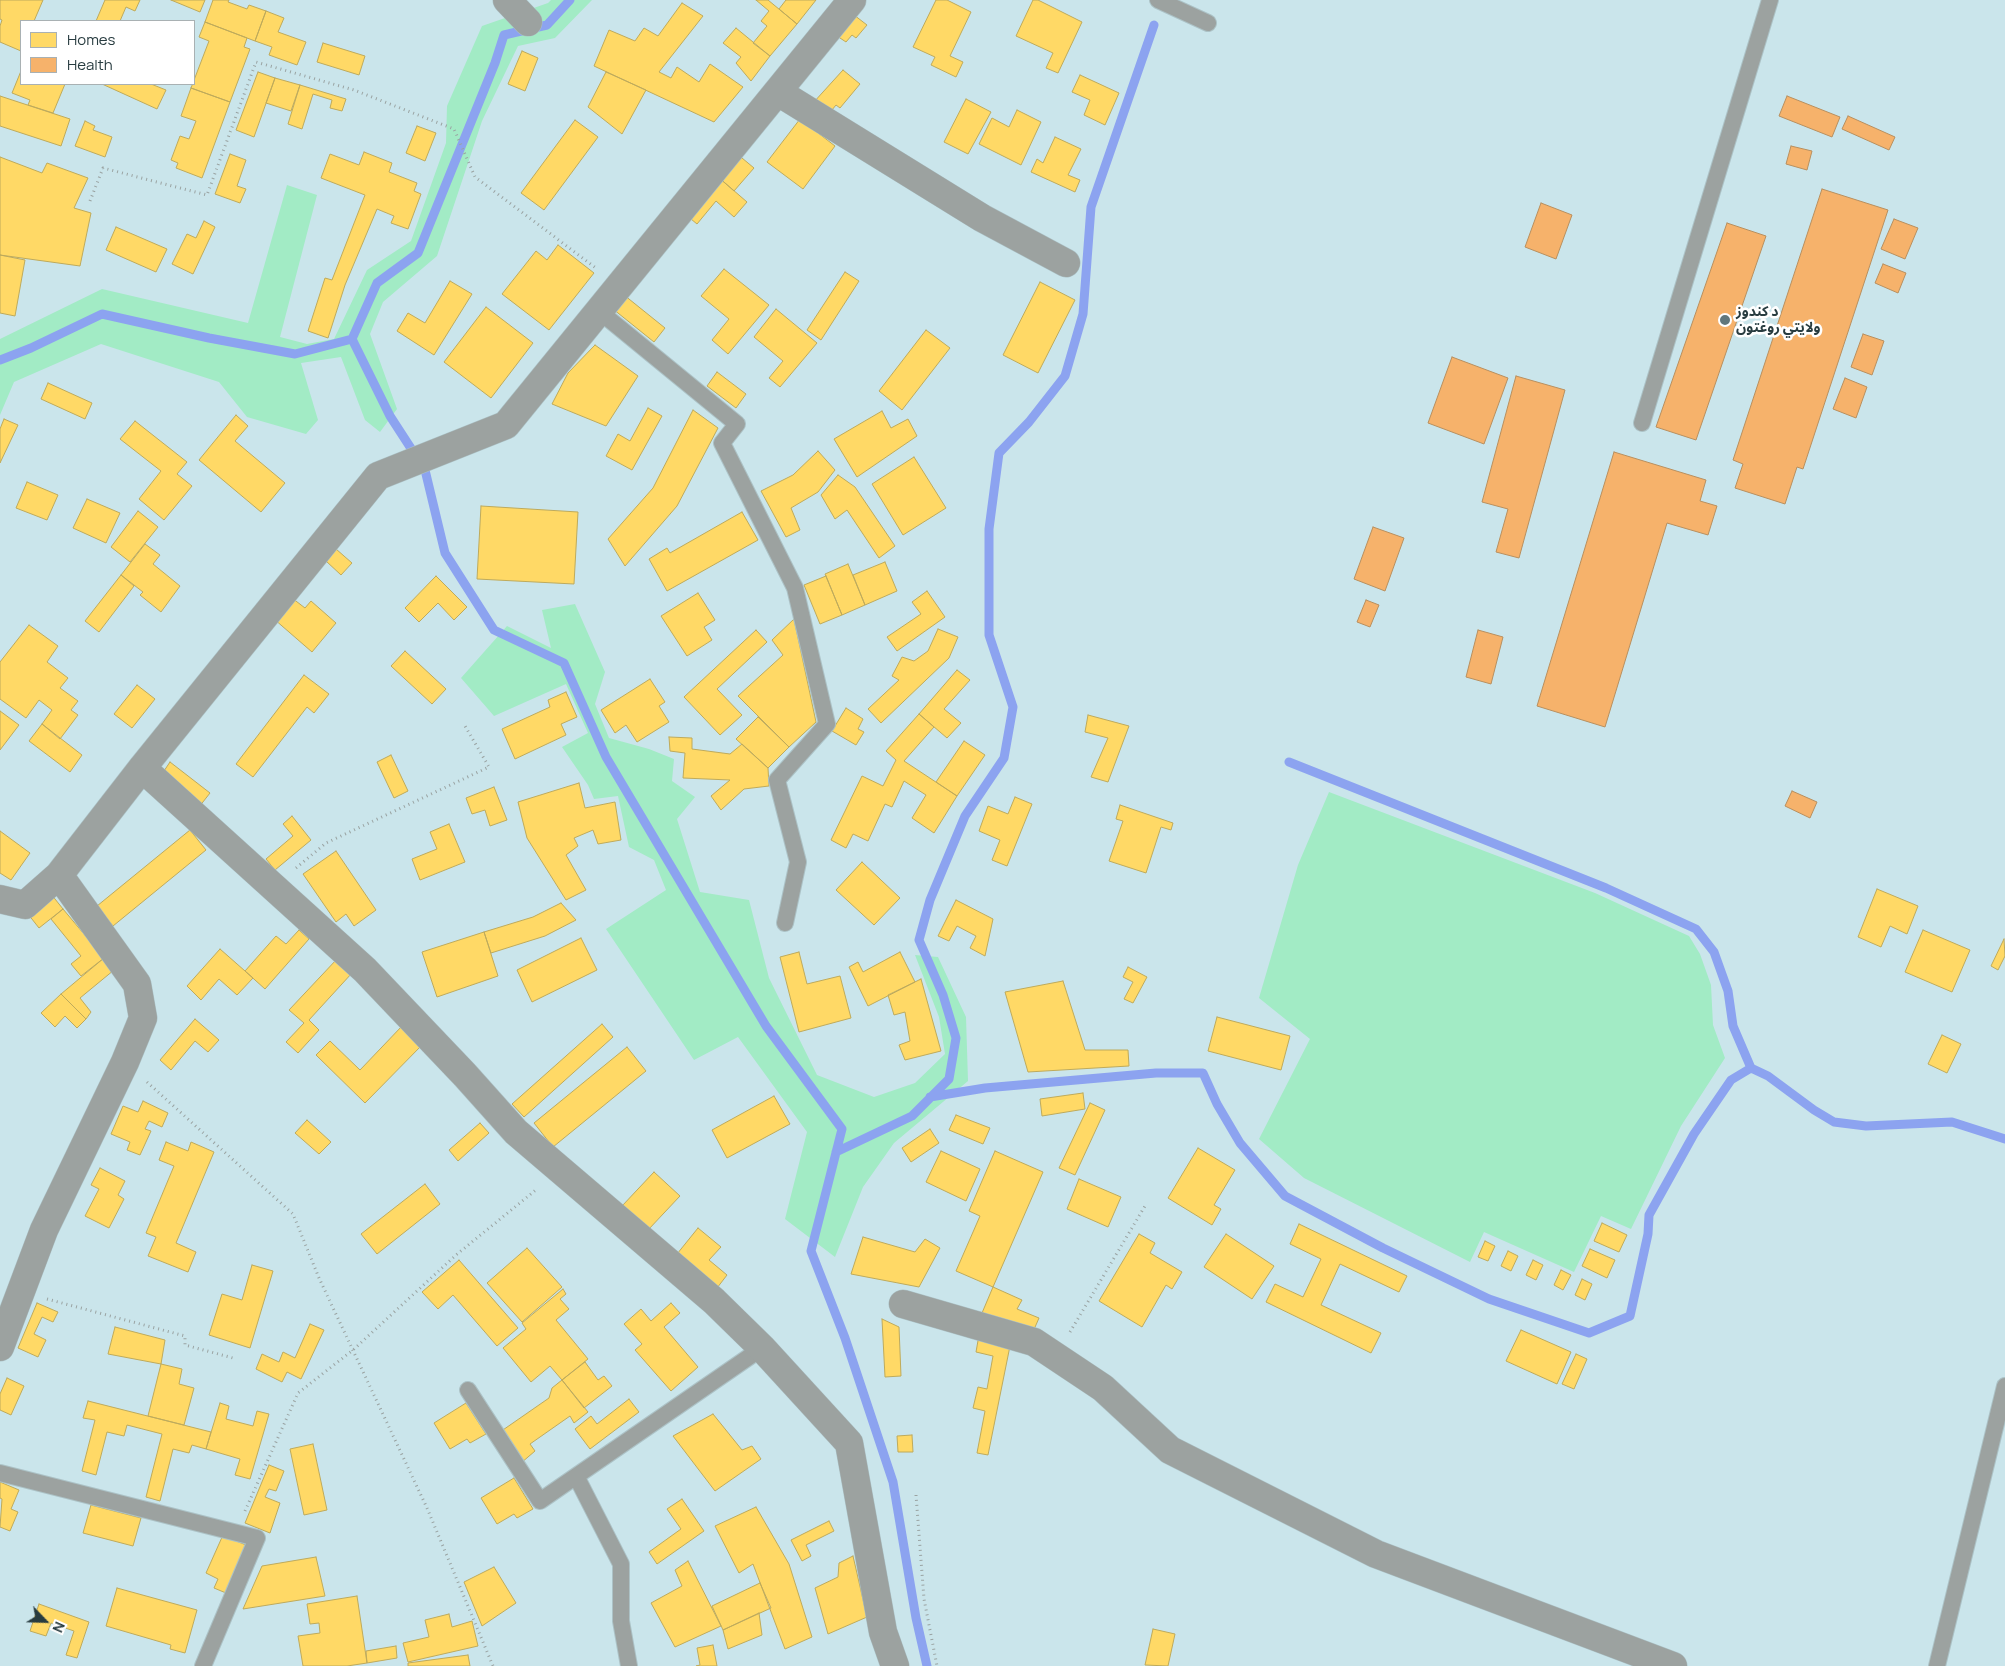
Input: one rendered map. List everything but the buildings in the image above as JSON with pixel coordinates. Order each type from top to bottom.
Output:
[{"type":"street","points":[[507,0],[528,22]]},
{"type":"street","points":[[0,899],[25,905],[59,875],[142,768],[378,476],[506,425],[852,0]]},
{"type":"street","points":[[778,92],[982,218],[1066,263]]},
{"type":"street","points":[[142,768],[365,970],[465,1075],[516,1132],[714,1301],[762,1348],[849,1443],[883,1632],[895,1666]]},
{"type":"street","points":[[0,1347],[44,1230],[125,1062],[143,1018],[137,984],[59,875]]},
{"type":"street","points":[[903,1304],[1034,1342],[1103,1388],[1170,1450],[1376,1554],[1673,1666]]},
{"type":"lane","points":[[1158,0],[1208,23]]},
{"type":"lane","points":[[1642,422],[1770,0]]},
{"type":"lane","points":[[599,311],[738,424],[722,443],[795,588],[827,724],[777,780],[798,862],[785,924]]},
{"type":"lane","points":[[468,1390],[540,1501],[762,1348]]},
{"type":"lane","points":[[1938,1666],[2005,1386]]},
{"type":"lane","points":[[0,1473],[257,1538],[203,1666]]},
{"type":"lane","points":[[576,1476],[621,1564],[621,1620],[629,1666]]},
{"type":"path","points":[[90,201],[103,168],[207,194],[256,62],[354,90],[454,129],[475,177],[619,286]]},
{"type":"path","points":[[274,888],[326,842],[489,767],[465,726]]},
{"type":"path","points":[[125,1062],[293,1214],[319,1278],[427,1508],[493,1666]]},
{"type":"path","points":[[236,1532],[298,1393],[353,1350],[456,1255],[560,1171]]},
{"type":"path","points":[[1056,1357],[1145,1206]]},
{"type":"path","points":[[21,1291],[186,1336],[185,1345],[233,1358]]},
{"type":"path","points":[[916,1495],[924,1599],[937,1666]]},
{"type":"green space","points":[[551,0],[592,0],[555,38],[518,46],[482,121],[437,256],[383,302],[370,334],[397,409],[380,432],[365,420],[341,357],[301,363],[318,420],[306,434],[247,417],[219,382],[101,344],[14,382],[0,415],[0,339],[102,289],[248,323],[287,185],[317,195],[280,337],[307,344],[334,339],[367,270],[411,241],[446,143],[447,106],[482,26],[548,3]]},
{"type":"green space","points":[[575,604],[605,672],[595,704],[609,738],[649,749],[674,759],[672,781],[695,797],[677,819],[700,892],[749,900],[769,978],[817,1075],[874,1097],[915,1083],[945,1054],[939,1017],[915,955],[938,957],[966,1017],[968,1081],[894,1143],[863,1187],[835,1257],[785,1219],[807,1132],[738,1037],[694,1060],[606,929],[666,890],[654,860],[629,847],[618,796],[594,799],[588,785],[562,747],[588,733],[566,684],[494,716],[461,678],[507,626],[551,648],[542,610]]},
{"type":"green space","points":[[1329,792],[1595,893],[1689,936],[1700,954],[1711,985],[1713,1025],[1725,1058],[1681,1126],[1631,1229],[1601,1216],[1574,1272],[1484,1232],[1470,1262],[1304,1178],[1259,1139],[1310,1039],[1259,998],[1298,865]]},
{"type":"waterway","points":[[0,360],[31,348],[102,314],[209,338],[295,354],[352,339],[377,283],[418,253],[495,63],[504,35],[547,25],[570,0]]},
{"type":"waterway","points":[[836,1152],[912,1116],[949,1079],[956,1038],[943,995],[919,940],[930,900],[965,816],[1004,758],[1013,707],[989,635],[989,529],[999,453],[1029,422],[1065,376],[1083,314],[1091,207],[1154,25]]},
{"type":"waterway","points":[[352,339],[390,416],[425,470],[445,553],[494,630],[564,663],[606,757],[766,1026],[842,1129],[811,1251],[845,1338],[893,1482],[916,1618],[927,1666]]},
{"type":"waterway","points":[[1289,762],[1606,888],[1696,929],[1714,952],[1728,991],[1733,1026],[1751,1068]]},
{"type":"waterway","points":[[930,1097],[985,1088],[1156,1073],[1203,1073],[1217,1104],[1240,1143],[1285,1196],[1383,1248],[1489,1299],[1589,1333],[1630,1316],[1648,1234],[1649,1215],[1694,1134],[1731,1080],[1751,1068],[1768,1076],[1814,1110],[1834,1122],[1866,1126],[1952,1122],[2005,1139]]},
{"type":"place","name":"د کندوز ولایتي روغتون","points":[[1725,320]]}]
